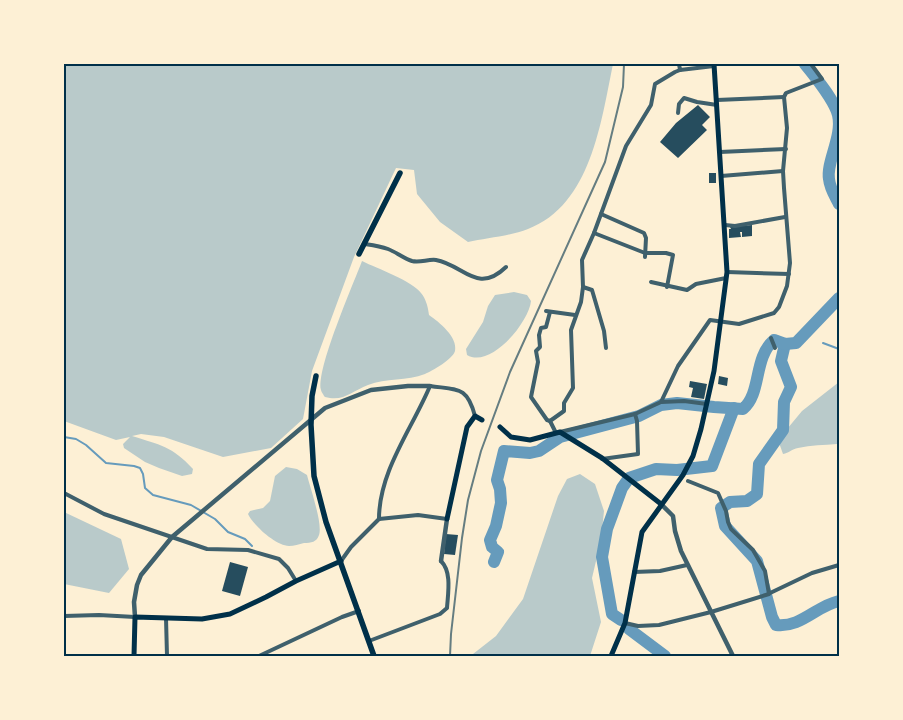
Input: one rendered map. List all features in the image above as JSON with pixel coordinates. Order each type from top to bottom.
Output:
[{"type":"highway","points":[[359,254],[400,173]]},
{"type":"highway","points":[[316,376],[312,396],[311,425],[314,476],[326,522],[374,656]]},
{"type":"main road","points":[[611,656],[625,623],[642,532],[683,475],[693,456],[707,404],[721,322],[726,275],[725,225],[714,65]]},
{"type":"main road","points":[[447,519],[467,427],[474,416],[482,420]]},
{"type":"main road","points":[[500,427],[511,437],[530,440],[558,433],[602,459],[661,504]]},
{"type":"main road","points":[[134,656],[135,617],[202,619],[230,614],[341,561]]},
{"type":"street","points":[[680,64],[680,70]]},
{"type":"street","points":[[661,402],[678,366],[710,320],[739,324],[774,313],[778,307],[790,274],[790,251],[785,217],[783,171],[786,149],[784,97],[786,93],[822,79],[811,64]]},
{"type":"street","points":[[550,421],[564,411],[564,402],[573,388],[571,330],[581,302],[583,287],[582,260],[626,146],[651,105],[655,84],[680,70],[714,65]]},
{"type":"street","points":[[678,113],[679,104],[684,98],[697,102],[717,102],[784,97]]},
{"type":"street","points":[[720,152],[786,149]]},
{"type":"street","points":[[721,176],[783,171]]},
{"type":"street","points":[[601,214],[644,233],[646,238],[645,255]]},
{"type":"street","points":[[725,225],[735,226],[785,217]]},
{"type":"street","points":[[594,233],[645,255],[666,253],[673,256],[667,287]]},
{"type":"street","points":[[365,244],[385,248],[415,261],[436,260],[477,278],[487,279],[497,276],[506,267]]},
{"type":"street","points":[[651,282],[687,290],[696,284],[726,275],[790,274]]},
{"type":"street","points":[[583,287],[592,290],[604,331],[606,348]]},
{"type":"street","points":[[540,347],[539,335],[541,328],[546,327],[548,312],[576,315]]},
{"type":"street","points":[[772,338],[775,348]]},
{"type":"street","points":[[545,344],[536,351],[538,362],[531,397],[546,420],[550,421],[558,433],[635,414],[661,402],[684,401],[707,404]]},
{"type":"street","points":[[380,519],[379,502],[386,477],[430,386]]},
{"type":"street","points":[[64,616],[135,617],[134,602],[141,575],[172,537],[325,408],[371,390],[430,386],[462,391],[468,396],[474,416]]},
{"type":"street","points":[[602,459],[638,454],[635,414]]},
{"type":"street","points":[[688,481],[718,493],[731,529],[753,550],[765,571],[769,594]]},
{"type":"street","points":[[64,493],[104,514],[207,548],[236,549],[278,559],[288,568],[296,581]]},
{"type":"street","points":[[661,504],[673,516],[680,551],[733,656]]},
{"type":"street","points":[[341,561],[351,547],[380,519],[418,515],[447,519],[441,561],[446,566],[447,573],[449,592],[447,608],[440,614],[369,641]]},
{"type":"street","points":[[634,572],[660,571],[688,565]]},
{"type":"street","points":[[625,623],[638,626],[653,626],[711,612],[759,598],[812,573],[839,565]]},
{"type":"street","points":[[711,612],[769,594]]},
{"type":"street","points":[[259,656],[342,617],[359,611]]},
{"type":"street","points":[[166,618],[167,656]]},
{"type":"shaded area","points":[[64,64],[613,64],[604,111],[590,159],[579,182],[566,201],[549,217],[528,229],[468,242],[440,222],[417,194],[414,170],[396,168],[354,257],[312,371],[303,419],[271,448],[223,457],[164,437],[141,434],[132,436],[165,447],[179,455],[193,469],[192,474],[182,476],[145,462],[124,448],[123,444],[130,437],[116,440],[64,421]]},
{"type":"shaded area","points":[[362,261],[402,279],[416,288],[424,298],[429,315],[451,335],[454,340],[455,351],[437,368],[425,374],[411,378],[382,381],[362,387],[343,397],[325,397],[321,390],[324,364],[336,327]]},
{"type":"shaded area","points":[[514,292],[527,295],[531,301],[524,320],[516,331],[497,350],[487,355],[477,358],[467,355],[466,349],[483,322],[488,306],[495,295]]},
{"type":"shaded area","points":[[839,382],[839,452],[837,444],[803,447],[783,454],[778,440],[802,411]]},
{"type":"shaded area","points":[[286,467],[297,469],[307,475],[316,505],[320,530],[317,539],[313,542],[291,546],[278,543],[255,524],[248,514],[250,511],[263,508],[270,501],[275,476]]},
{"type":"shaded area","points":[[580,474],[595,484],[604,511],[601,540],[592,578],[601,622],[590,656],[465,656],[473,654],[496,636],[523,599],[558,496],[567,479]]},
{"type":"shaded area","points":[[64,512],[121,539],[129,569],[109,593],[64,584]]},
{"type":"building","points":[[698,105],[710,117],[702,125],[707,130],[678,158],[660,142],[676,123]]},
{"type":"building","points":[[709,173],[716,173],[716,183],[709,183]]},
{"type":"building","points":[[752,225],[752,236],[742,237],[742,232],[740,232],[741,237],[729,238],[730,227]]},
{"type":"building","points":[[719,376],[728,378],[727,386],[718,384]]},
{"type":"building","points":[[690,381],[707,384],[704,399],[691,397],[693,388],[689,387]]},
{"type":"building","points":[[446,534],[458,535],[455,555],[444,554]]},
{"type":"building","points":[[230,562],[248,567],[240,596],[222,591]]},
{"type":"waterway","points":[[805,64],[828,95],[838,115],[837,140],[830,165],[829,179],[830,186],[839,204]]},
{"type":"waterway","points":[[494,562],[498,552],[492,547],[490,540],[496,526],[501,503],[497,480],[504,451],[530,453],[539,451],[560,437],[639,416],[661,405],[677,403],[743,409],[753,394],[767,347],[774,340],[785,344],[796,343],[839,298]]},
{"type":"waterway","points":[[823,343],[839,349]]},
{"type":"waterway","points":[[785,344],[781,361],[791,387],[784,402],[783,430],[759,464],[757,494],[747,501],[730,502],[721,508],[725,526],[757,561],[772,617],[776,625],[785,625],[801,620],[823,607],[839,601]]},
{"type":"waterway","points":[[621,620],[612,614],[602,557],[607,529],[622,488],[629,478],[656,469],[677,470],[712,466],[734,408]]},
{"type":"waterway","points":[[64,437],[76,439],[86,445],[106,463],[140,468],[145,488],[153,495],[191,505],[215,519],[228,532],[245,539],[252,546]]},
{"type":"waterway","points":[[629,629],[665,656]]},
{"type":"railway","points":[[450,656],[462,538],[468,500],[481,451],[510,372],[605,162],[623,87],[624,64]]}]
